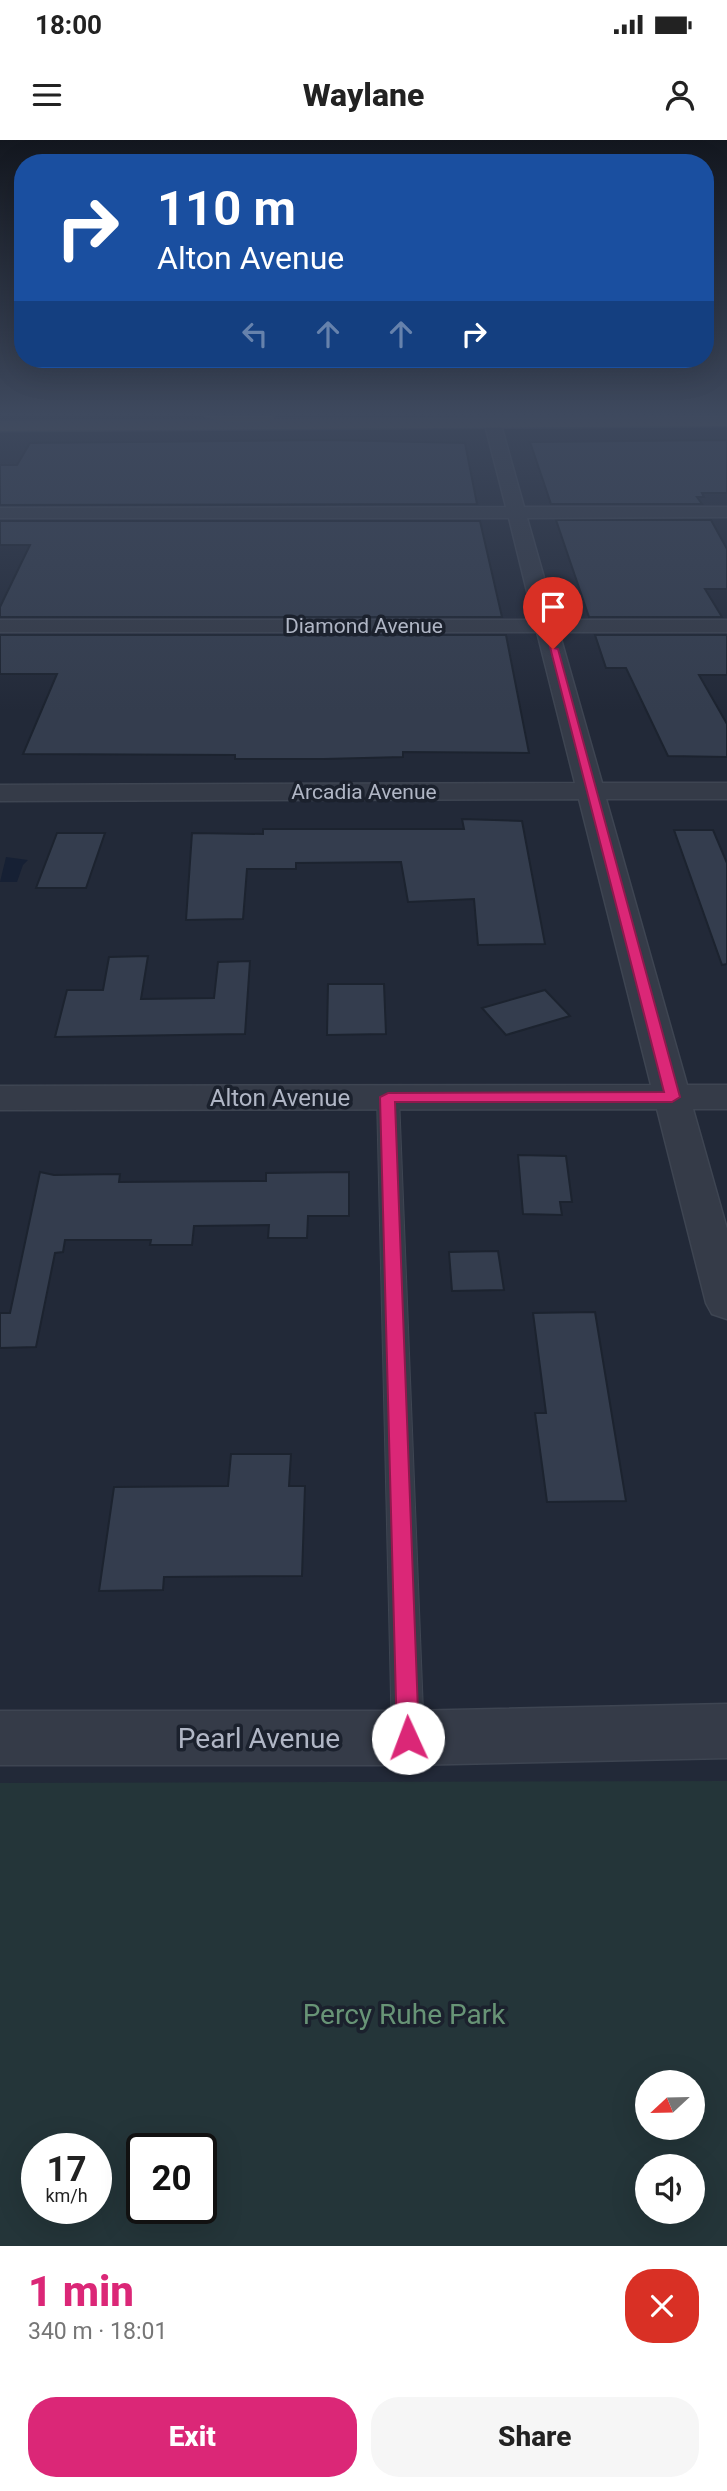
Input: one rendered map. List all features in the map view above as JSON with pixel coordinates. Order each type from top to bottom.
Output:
[{"type":"street","points":[[517,514],[727,1303]]},
{"type":"street","name":"Diamond Avenue","points":[[0,626],[727,626]]},
{"type":"street","name":"Arcadia Avenue","points":[[0,793],[727,791]]},
{"type":"street","name":"Alton Avenue","points":[[0,1098],[727,1097]]},
{"type":"street","name":"Pearl Avenue","points":[[0,1738],[408,1738],[727,1731]]},
{"type":"lane","points":[[388,1097],[408,1738]]},
{"type":"green space","name":"Percy Ruhe Park","points":[[727,1781],[727,2246],[0,2246],[0,1783]]},
{"type":"water","points":[[6,857],[28,860],[23,865],[17,882],[0,882]]},
{"type":"building","points":[[556,520],[711,520],[727,549],[727,589],[705,589],[722,617],[589,617]]},
{"type":"building","points":[[0,521],[480,521],[502,617],[0,617],[0,607],[30,545],[0,545]]},
{"type":"building","points":[[0,635],[506,635],[529,753],[403,752],[403,757],[324,759],[235,759],[235,755],[23,754],[57,674],[0,674]]},
{"type":"building","points":[[595,635],[727,635],[727,675],[699,675],[727,724],[727,757],[668,756],[626,668],[606,668]]},
{"type":"building","points":[[462,819],[522,821],[545,944],[478,945],[474,899],[408,902],[401,862],[296,863],[296,869],[247,869],[243,919],[186,920],[192,833],[263,834],[263,829],[464,829]]},
{"type":"building","points":[[674,830],[713,830],[727,863],[727,964],[722,965]]},
{"type":"building","points":[[57,833],[105,833],[86,888],[36,888]]},
{"type":"building","points":[[148,956],[141,999],[214,998],[218,962],[250,961],[245,1034],[55,1037],[67,990],[103,990],[109,957]]},
{"type":"building","points":[[328,984],[384,984],[386,1034],[327,1035]]},
{"type":"building","points":[[545,990],[570,1016],[506,1035],[482,1008]]},
{"type":"building","points":[[518,1155],[566,1156],[572,1202],[560,1202],[562,1215],[523,1214]]},
{"type":"building","points":[[40,1172],[54,1175],[120,1174],[119,1182],[266,1181],[266,1173],[349,1172],[349,1216],[308,1216],[307,1238],[268,1238],[269,1225],[194,1226],[192,1245],[150,1245],[151,1240],[65,1240],[63,1252],[55,1253],[36,1347],[0,1348],[0,1313],[10,1313]]},
{"type":"building","points":[[498,1251],[504,1290],[452,1291],[449,1252]]},
{"type":"building","points":[[595,1312],[626,1501],[547,1502],[535,1413],[546,1413],[533,1313]]},
{"type":"building","points":[[231,1454],[291,1454],[289,1486],[305,1486],[302,1576],[164,1577],[163,1590],[99,1591],[114,1487],[228,1486]]},
{"type":"route","points":[[408,1738],[388,1097],[672,1097],[553,649]]}]
